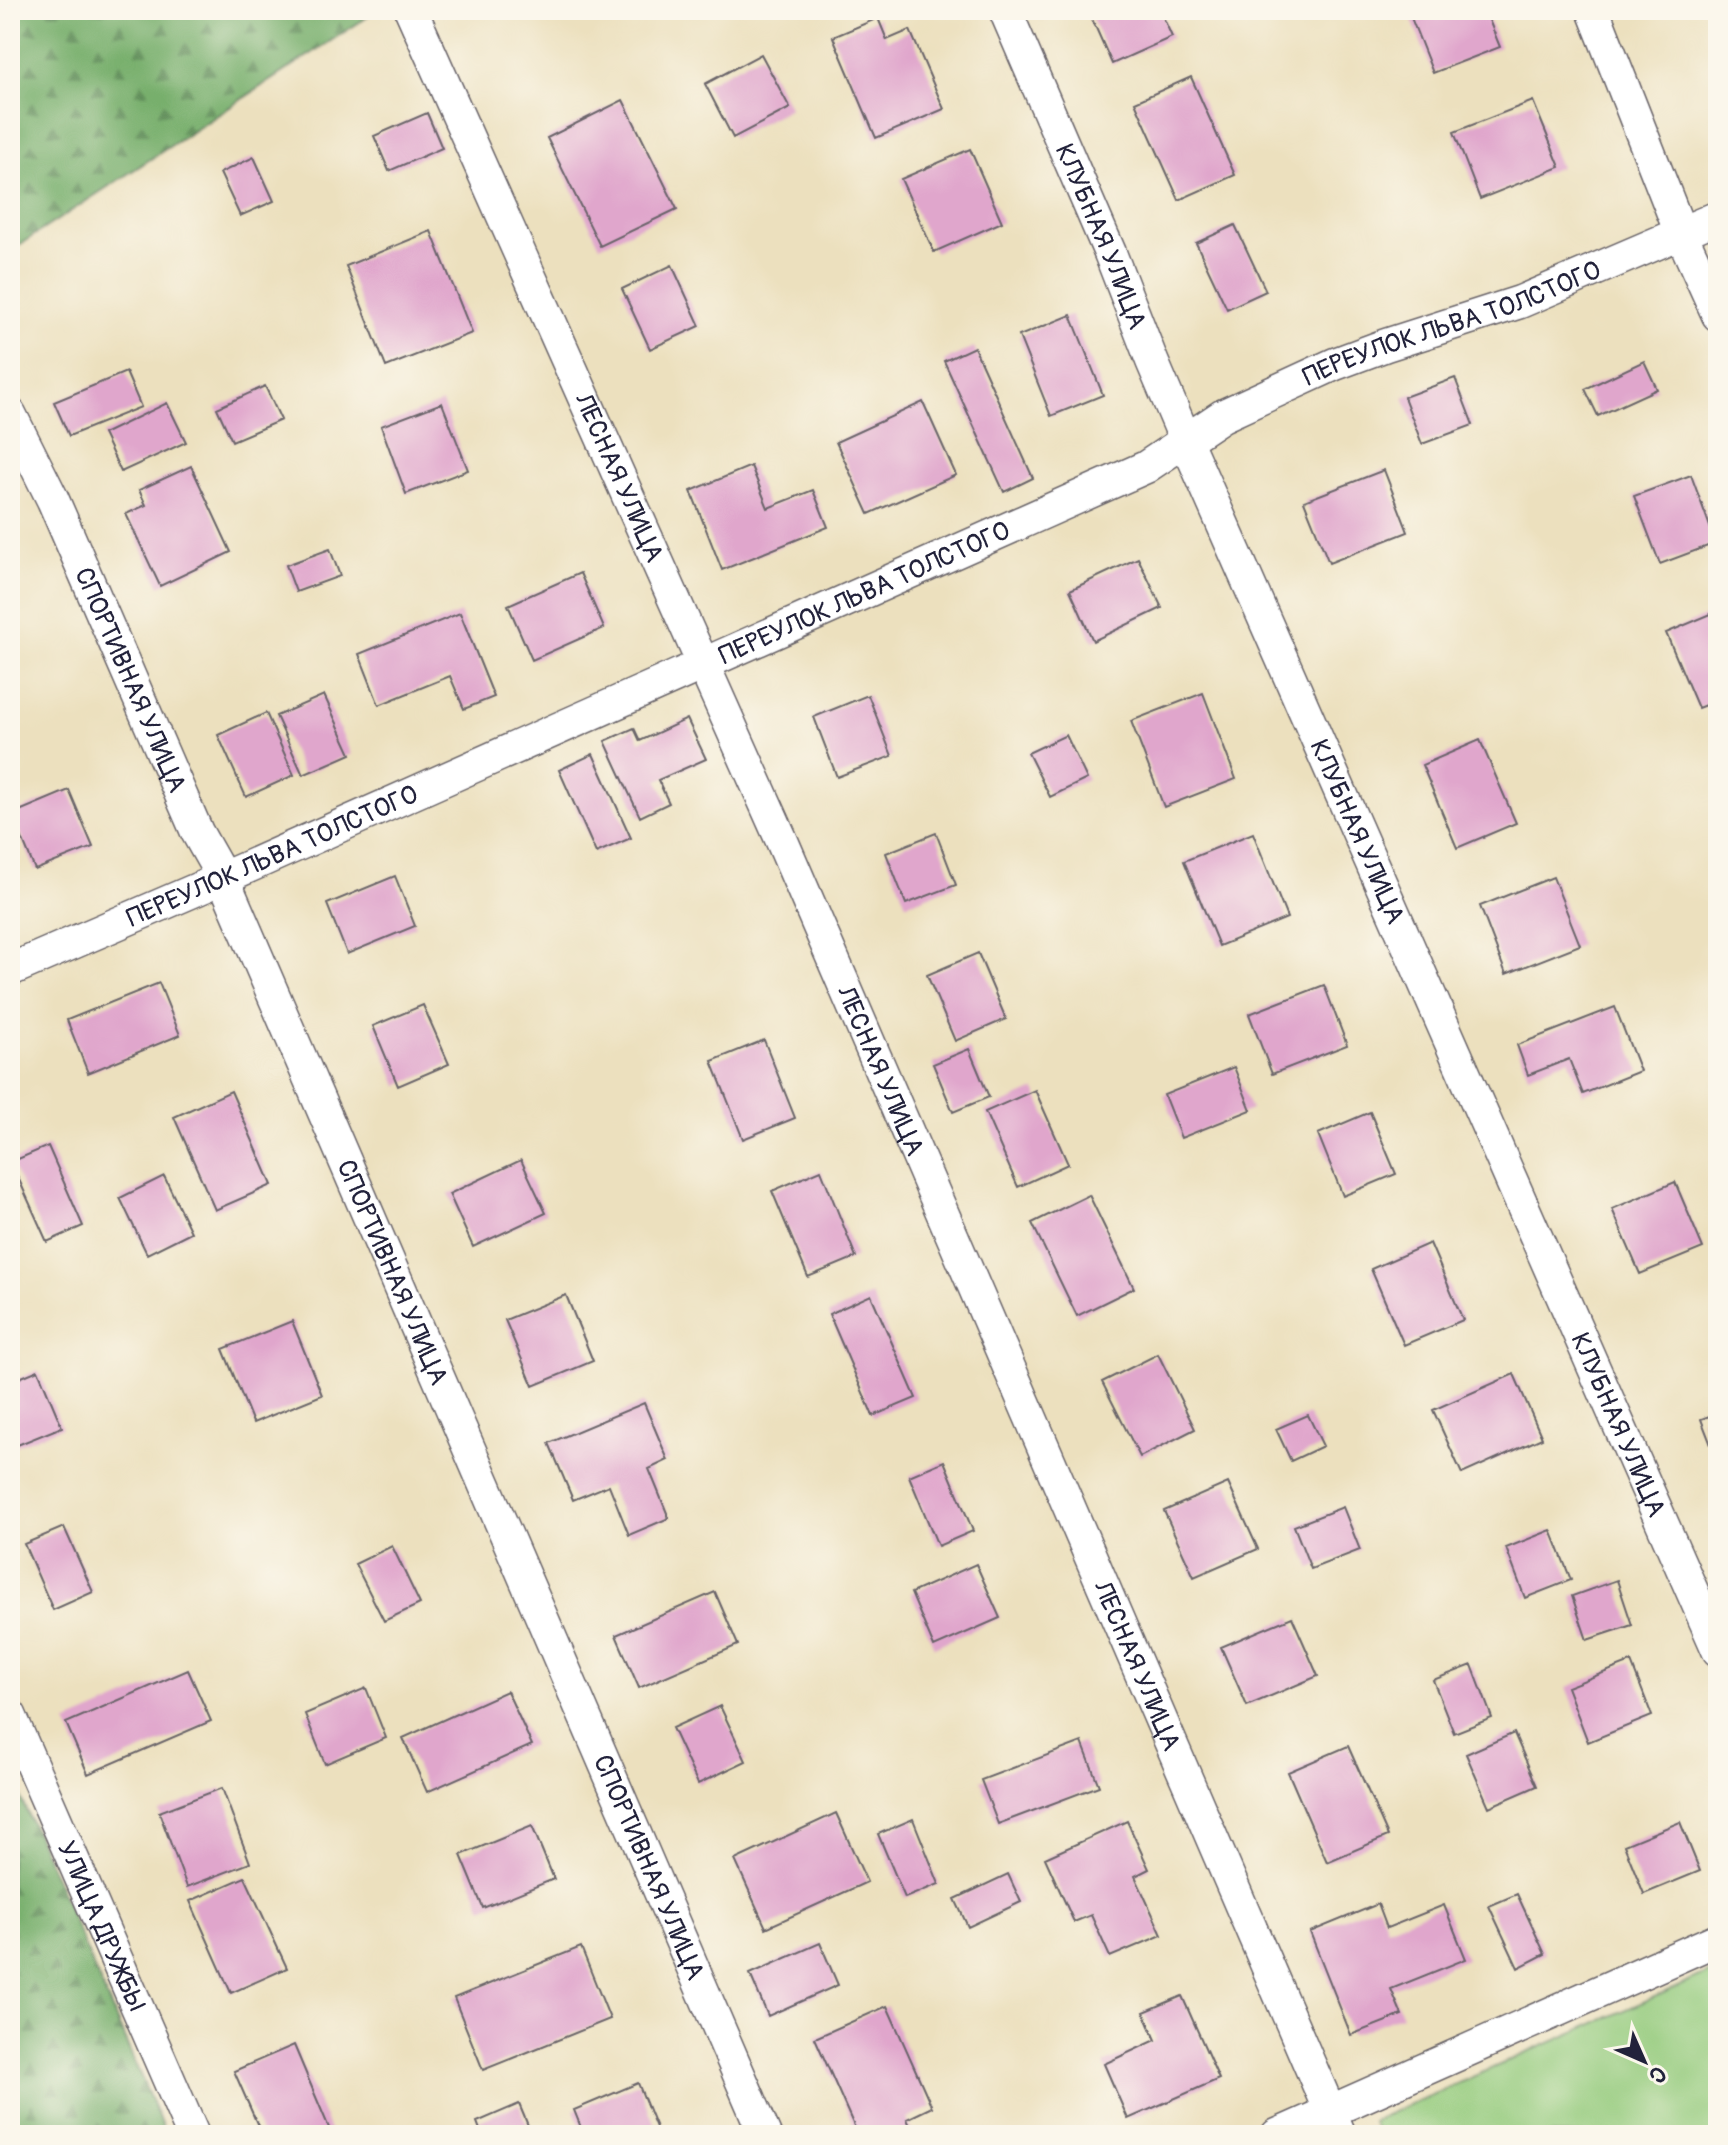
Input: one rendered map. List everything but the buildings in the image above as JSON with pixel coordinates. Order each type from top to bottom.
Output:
[{"type":"street","name":"ЛЕСНАЯ УЛИЦА","points":[[411,10],[782,841],[1335,2123]]},
{"type":"street","name":"КЛУБНАЯ УЛИЦА","points":[[1005,10],[1110,253],[1186,441],[1718,1650]]},
{"type":"street","points":[[1593,10],[1680,231],[1718,315]]},
{"type":"street","name":"ПЕРЕУЛОК ЛЬВА ТОЛСТОГО","points":[[10,970],[1146,467],[1222,416],[1335,364],[1520,302],[1718,217]]},
{"type":"street","name":"СПОРТИВНАЯ УЛИЦА","points":[[10,414],[53,500],[197,832],[223,878],[765,2135]]},
{"type":"street","name":"УЛИЦА ДРУЖБЫ","points":[[10,1715],[193,2135]]},
{"type":"street","points":[[1277,2135],[1335,2123],[1718,1939]]},
{"type":"green space","points":[[10,10],[378,10],[10,251]]},
{"type":"green space","points":[[10,1773],[166,2135],[10,2135]]},
{"type":"green space","points":[[1718,1969],[1718,2135],[1378,2135],[1372,2121]]}]
